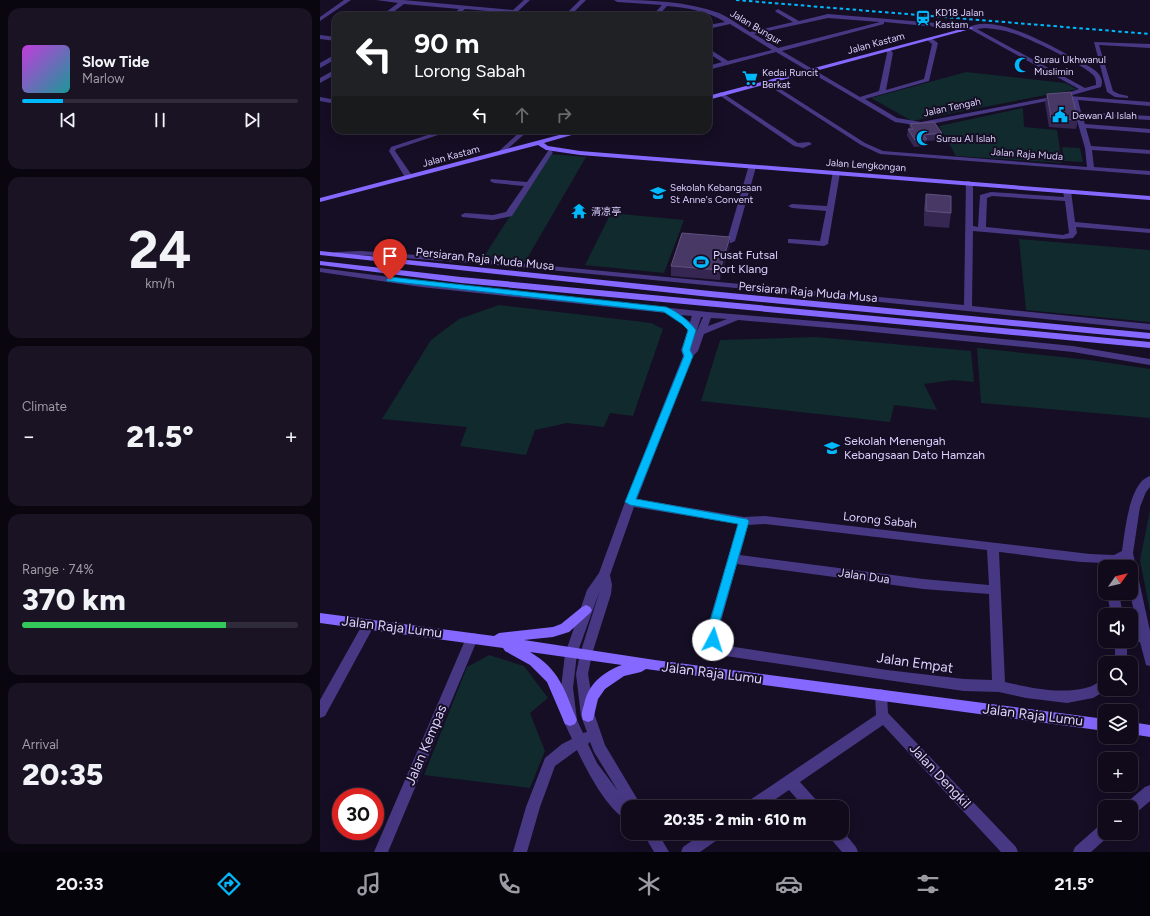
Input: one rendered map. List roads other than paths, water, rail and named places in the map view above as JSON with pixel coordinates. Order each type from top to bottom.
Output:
[{"type":"street","points":[[320,19],[348,0]]},
{"type":"street","points":[[379,0],[496,12]]},
{"type":"street","points":[[514,12],[527,0]]},
{"type":"street","points":[[571,12],[583,0]]},
{"type":"street","name":"Jalan Bungur","points":[[617,0],[666,4],[710,12]]},
{"type":"street","points":[[389,12],[403,2]]},
{"type":"street","points":[[659,12],[666,4]]},
{"type":"street","points":[[459,12],[464,8]]},
{"type":"street","points":[[778,11],[797,22]]},
{"type":"street","name":"Jalan Bungur","points":[[712,12],[718,14],[751,33],[811,70]]},
{"type":"street","points":[[751,33],[828,16],[948,26],[956,28],[959,31]]},
{"type":"street","points":[[712,67],[890,21]]},
{"type":"street","points":[[712,26],[732,22]]},
{"type":"street","name":"Jalan Tengah","points":[[971,28],[981,27],[1012,29],[1090,69],[1097,75],[1099,86],[1061,97]]},
{"type":"street","points":[[971,28],[1085,90]]},
{"type":"street","name":"Jalan Kastam","points":[[712,97],[971,28]]},
{"type":"street","points":[[320,37],[332,38]]},
{"type":"street","points":[[859,99],[927,80],[936,43],[929,39]]},
{"type":"street","points":[[1150,46],[1096,43],[1110,92],[1121,97],[1150,98]]},
{"type":"street","points":[[882,92],[890,53],[888,50]]},
{"type":"street","points":[[712,53],[727,63]]},
{"type":"street","points":[[320,66],[332,58]]},
{"type":"street","points":[[320,66],[332,69]]},
{"type":"street","name":"Jalan Tengah","points":[[811,70],[895,120],[921,124],[1039,100],[1061,97],[1150,104]]},
{"type":"street","points":[[320,81],[332,73]]},
{"type":"street","name":"Jalan Raja Muda","points":[[766,82],[863,144],[882,153],[1150,173]]},
{"type":"street","points":[[721,94],[796,145],[803,146],[809,144]]},
{"type":"street","points":[[1074,98],[1088,148],[1091,169]]},
{"type":"street","points":[[320,99],[332,101]]},
{"type":"street","points":[[320,109],[332,102]]},
{"type":"street","points":[[1078,114],[1150,118]]},
{"type":"street","points":[[1082,126],[1150,131]]},
{"type":"street","points":[[409,177],[392,151],[393,148],[437,134]]},
{"type":"street","points":[[501,152],[521,134]]},
{"type":"street","name":"Jalan Kastam","points":[[320,200],[570,134]]},
{"type":"street","name":"Jalan Lengkongan","points":[[539,142],[546,148],[580,153]]},
{"type":"street","name":"Jalan Lengkongan","points":[[524,147],[542,152],[580,153],[969,183],[1067,195],[1150,198]]},
{"type":"street","points":[[1088,148],[1150,152]]},
{"type":"street","points":[[465,215],[504,217],[509,214],[550,152]]},
{"type":"street","points":[[731,241],[752,167]]},
{"type":"street","points":[[791,241],[824,244],[836,173]]},
{"type":"street","points":[[494,181],[529,184]]},
{"type":"street","points":[[968,308],[969,183]]},
{"type":"street","points":[[969,228],[1063,237],[1070,236],[1073,233],[1073,224],[1067,195],[986,195],[983,197],[982,229]]},
{"type":"street","points":[[792,206],[830,209]]},
{"type":"street","points":[[1073,224],[1150,231]]},
{"type":"street","name":"Persiaran Raja Muda Musa","points":[[320,253],[710,294],[1150,336]]},
{"type":"street","points":[[331,254],[361,253],[486,262],[1150,327]]},
{"type":"street","name":"Persiaran Raja Muda Musa","points":[[320,263],[476,282],[1150,346]]},
{"type":"street","points":[[320,270],[421,284],[697,314],[863,328],[1073,349],[1150,362]]},
{"type":"street","points":[[666,310],[696,332]]},
{"type":"street","points":[[570,720],[567,688],[570,654],[593,590],[604,575],[630,502],[688,356],[693,351],[697,314]]},
{"type":"street","points":[[696,332],[708,315]]},
{"type":"street","points":[[696,332],[744,318]]},
{"type":"street","points":[[1128,560],[1126,553],[1135,507],[1141,491],[1150,480]]},
{"type":"street","name":"Lorong Sabah","points":[[630,502],[744,521],[771,521],[993,547],[1098,561]]},
{"type":"street","points":[[733,558],[744,521]]},
{"type":"street","points":[[993,547],[999,686]]},
{"type":"street","name":"Lorong Sabah","points":[[1114,560],[1126,553]]},
{"type":"street","name":"Jalan Dua","points":[[733,558],[923,584],[995,590]]},
{"type":"street","name":"Jalan Empat","points":[[733,558],[712,632],[713,640],[720,649],[887,675],[964,685],[999,686],[1026,692],[1068,697],[1093,692],[1098,689]]},
{"type":"street","points":[[604,575],[606,585],[586,654],[582,674],[588,716],[593,734],[599,748],[631,800]]},
{"type":"street","points":[[1137,600],[1150,661]]},
{"type":"street","points":[[487,640],[554,632],[565,628],[586,610]]},
{"type":"street","name":"Jalan Raja Lumu","points":[[320,618],[487,640],[570,654],[586,654],[655,666],[1098,724]]},
{"type":"street","points":[[320,712],[369,624]]},
{"type":"street","points":[[1138,637],[1144,637]]},
{"type":"street","name":"Jalan Kempas","points":[[380,852],[472,638]]},
{"type":"street","points":[[487,640],[519,651],[554,681],[570,720],[597,773],[609,792],[621,805]]},
{"type":"street","points":[[588,716],[592,697],[607,679],[622,670],[655,666]]},
{"type":"street","points":[[762,800],[884,717],[881,695]]},
{"type":"street","name":"Jalan Dengkil","points":[[884,717],[1011,852]]},
{"type":"street","points":[[1138,729],[1150,730]]},
{"type":"street","points":[[520,852],[533,807],[550,762],[580,740],[593,734]]},
{"type":"street","points":[[790,781],[807,800]]},
{"type":"street","points":[[1138,802],[1150,792]]},
{"type":"street","points":[[1080,852],[1098,836]]},
{"type":"street","points":[[654,840],[662,852]]},
{"type":"street","points":[[688,852],[705,840]]},
{"type":"street","points":[[841,840],[851,852]]},
{"type":"railway","points":[[736,0],[1150,34]]},
{"type":"place","name":"KD18 Jalan Kastam","points":[[923,18]]},
{"type":"place","name":"Surau Ukhwanul Muslimin","points":[[1022,65]]},
{"type":"place","name":"Kedai Runcit Berkat","points":[[750,78]]},
{"type":"place","name":"Dewan Al Islah","points":[[1060,115]]},
{"type":"place","name":"Surau Al Islah","points":[[924,138]]},
{"type":"place","name":"Sekolah Kebangsaan St Anne's Convent","points":[[658,193]]},
{"type":"place","name":"清凉亭","points":[[579,211]]},
{"type":"place","name":"Pusat Futsal Port Klang","points":[[701,262]]},
{"type":"place","name":"Sekolah Menengah Kebangsaan Dato Hamzah","points":[[832,448]]}]
